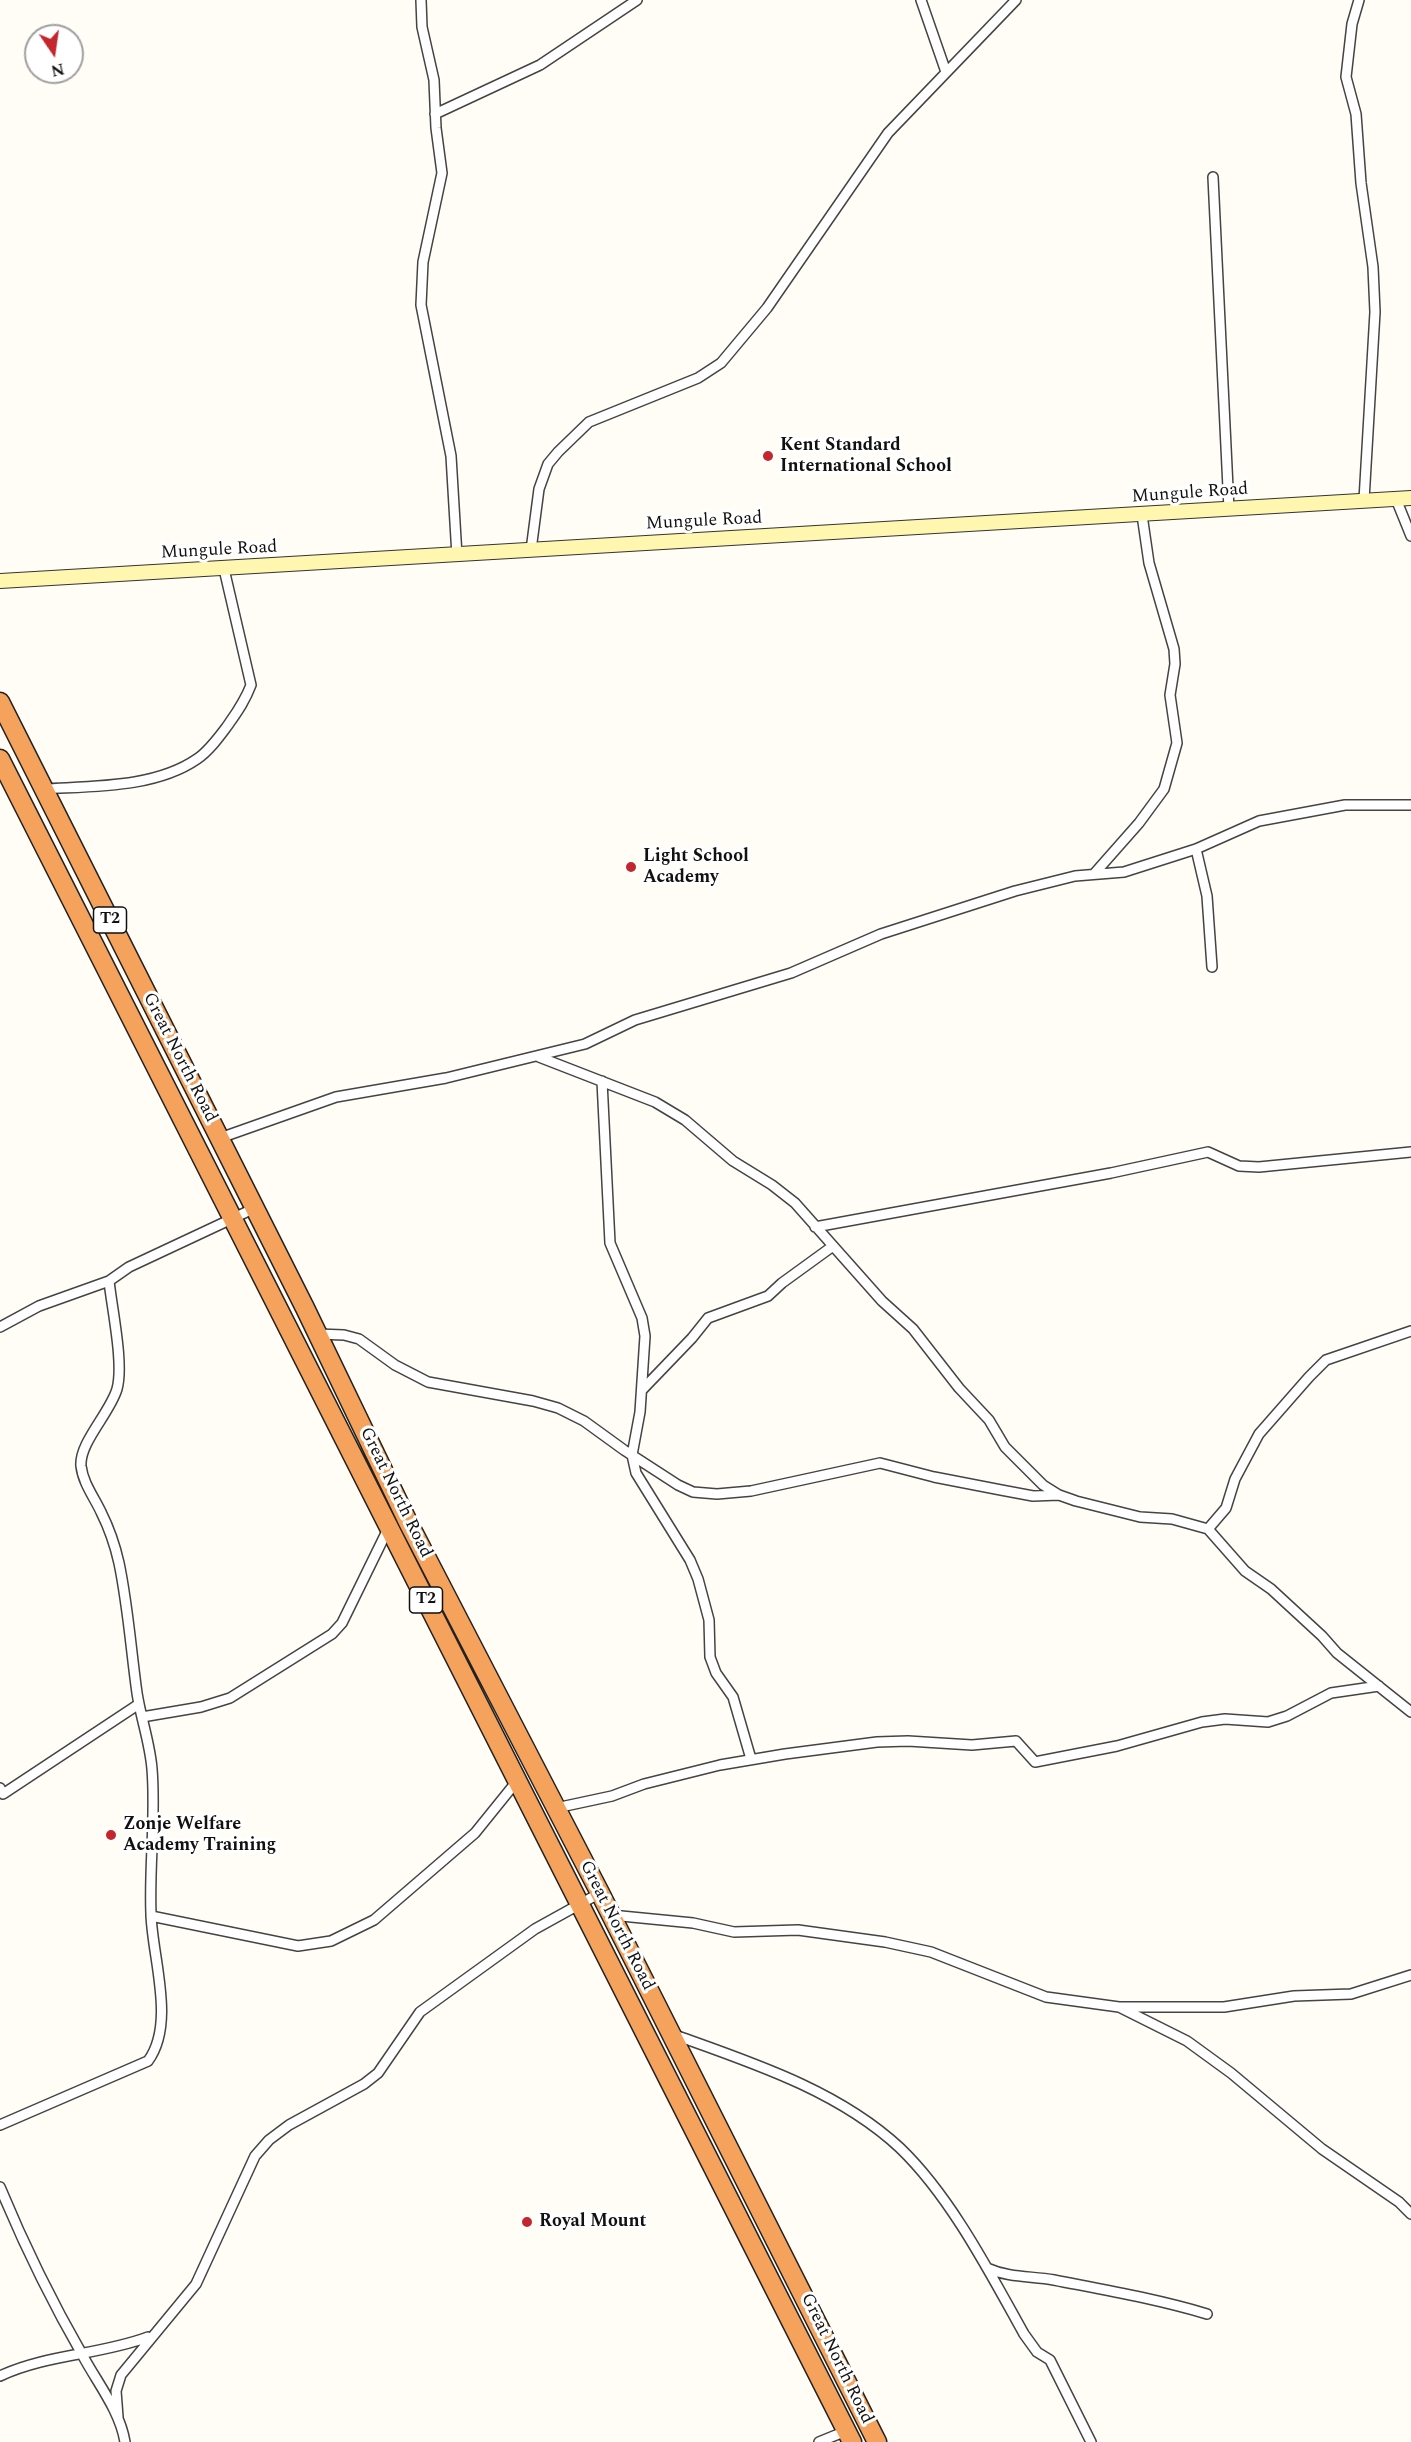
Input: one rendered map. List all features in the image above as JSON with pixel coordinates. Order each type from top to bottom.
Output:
[{"type":"highway","name":"Great North Road","points":[[0,702],[255,1208],[408,1522],[600,1893],[877,2442]]},
{"type":"highway","name":"Great North Road","points":[[0,759],[849,2436]]},
{"type":"street","points":[[421,0],[422,27],[434,80],[435,114],[442,173],[423,262],[421,305],[451,456],[457,556]]},
{"type":"street","points":[[435,114],[540,65],[637,0]]},
{"type":"street","points":[[921,0],[946,72]]},
{"type":"street","points":[[531,550],[539,489],[548,465],[558,452],[589,422],[688,382],[721,363],[767,308],[888,134],[1016,0]]},
{"type":"street","points":[[1359,0],[1351,34],[1346,77],[1356,114],[1361,183],[1373,267],[1374,312],[1364,500]]},
{"type":"street","points":[[1213,177],[1229,509]]},
{"type":"street","name":"Mungule Road","points":[[0,581],[457,556],[1411,498]]},
{"type":"street","points":[[1396,499],[1411,536]]},
{"type":"street","points":[[1094,874],[1139,823],[1164,789],[1177,743],[1170,696],[1175,664],[1174,649],[1149,563],[1142,515]]},
{"type":"street","points":[[44,789],[148,779],[179,770],[198,758],[217,740],[245,701],[251,686],[224,569]]},
{"type":"street","points":[[220,1138],[336,1097],[446,1078],[585,1044],[635,1020],[791,973],[881,934],[1015,891],[1094,874],[1124,872],[1196,849],[1259,821],[1346,805],[1411,805]]},
{"type":"street","points":[[1196,849],[1206,896],[1212,967]]},
{"type":"street","points":[[539,1057],[655,1102],[685,1120],[733,1161],[772,1185],[795,1203],[882,1301],[913,1329],[958,1388],[988,1420],[1005,1447],[1043,1485],[1059,1495],[1140,1518],[1172,1519],[1208,1528],[1245,1571],[1271,1589],[1315,1628],[1337,1653],[1411,1712]]},
{"type":"street","points":[[602,1081],[610,1244],[642,1318],[646,1358],[632,1455],[636,1473],[690,1560],[698,1579],[709,1620],[710,1657],[716,1673],[733,1697],[752,1759]]},
{"type":"street","points":[[815,1227],[1111,1173],[1208,1152],[1239,1166],[1259,1167],[1411,1152]]},
{"type":"street","points":[[0,1327],[39,1306],[108,1281],[129,1267],[255,1208]]},
{"type":"street","points":[[642,1390],[708,1318],[768,1296],[833,1246]]},
{"type":"street","points":[[0,2125],[148,2061],[152,2055],[162,2006],[151,1916],[153,1770],[139,1704],[125,1593],[118,1560],[111,1535],[88,1487],[81,1465],[86,1446],[112,1403],[118,1387],[119,1368],[108,1281]]},
{"type":"street","points":[[1208,1528],[1226,1508],[1235,1479],[1259,1434],[1326,1360],[1411,1331]]},
{"type":"street","points":[[317,1334],[344,1335],[359,1340],[405,1371],[428,1382],[533,1401],[558,1408],[584,1421],[678,1485],[693,1492],[724,1494],[751,1491],[880,1463],[934,1477],[1033,1496],[1059,1495]]},
{"type":"street","points":[[142,1717],[201,1707],[230,1698],[332,1634],[342,1623],[388,1527]]},
{"type":"street","points":[[556,1808],[752,1759],[877,1742],[908,1741],[972,1745],[1008,1740],[1022,1745],[1035,1762],[1117,1746],[1202,1722],[1225,1719],[1268,1722],[1287,1716],[1331,1693],[1379,1686]]},
{"type":"street","points":[[0,1788],[3,1794],[139,1704]]},
{"type":"street","points":[[151,1916],[298,1946],[314,1945],[347,1935],[374,1920],[475,1833],[517,1781]]},
{"type":"street","points":[[125,2442],[118,2417],[116,2391],[121,2375],[196,2284],[255,2156],[269,2140],[289,2125],[364,2084],[388,2061],[420,2012],[535,1929],[600,1893]]},
{"type":"street","points":[[611,1915],[693,1923],[734,1932],[798,1930],[885,1942],[932,1952],[1046,1997],[1119,2007],[1224,2007],[1294,1996],[1351,1994],[1411,1975]]},
{"type":"street","points":[[1119,2007],[1187,2041],[1231,2073],[1322,2149],[1399,2202],[1411,2214]]},
{"type":"street","points":[[671,2034],[778,2074],[843,2107],[899,2148],[921,2171],[986,2268],[1024,2334],[1037,2352],[1050,2360],[1090,2442]]},
{"type":"street","points":[[0,2187],[26,2247],[82,2355],[118,2417]]},
{"type":"street","points":[[986,2268],[999,2274],[1051,2280],[1169,2302],[1207,2314]]},
{"type":"street","points":[[0,2376],[52,2359],[82,2355],[150,2337]]},
{"type":"street","points":[[819,2442],[849,2436]]},
{"type":"place","name":"Kent Standard International School","points":[[768,456]]},
{"type":"place","name":"Light School Academy","points":[[631,867]]},
{"type":"place","name":"Zonje Welfare Academy Training","points":[[111,1835]]},
{"type":"place","name":"Royal Mount","points":[[527,2222]]}]
